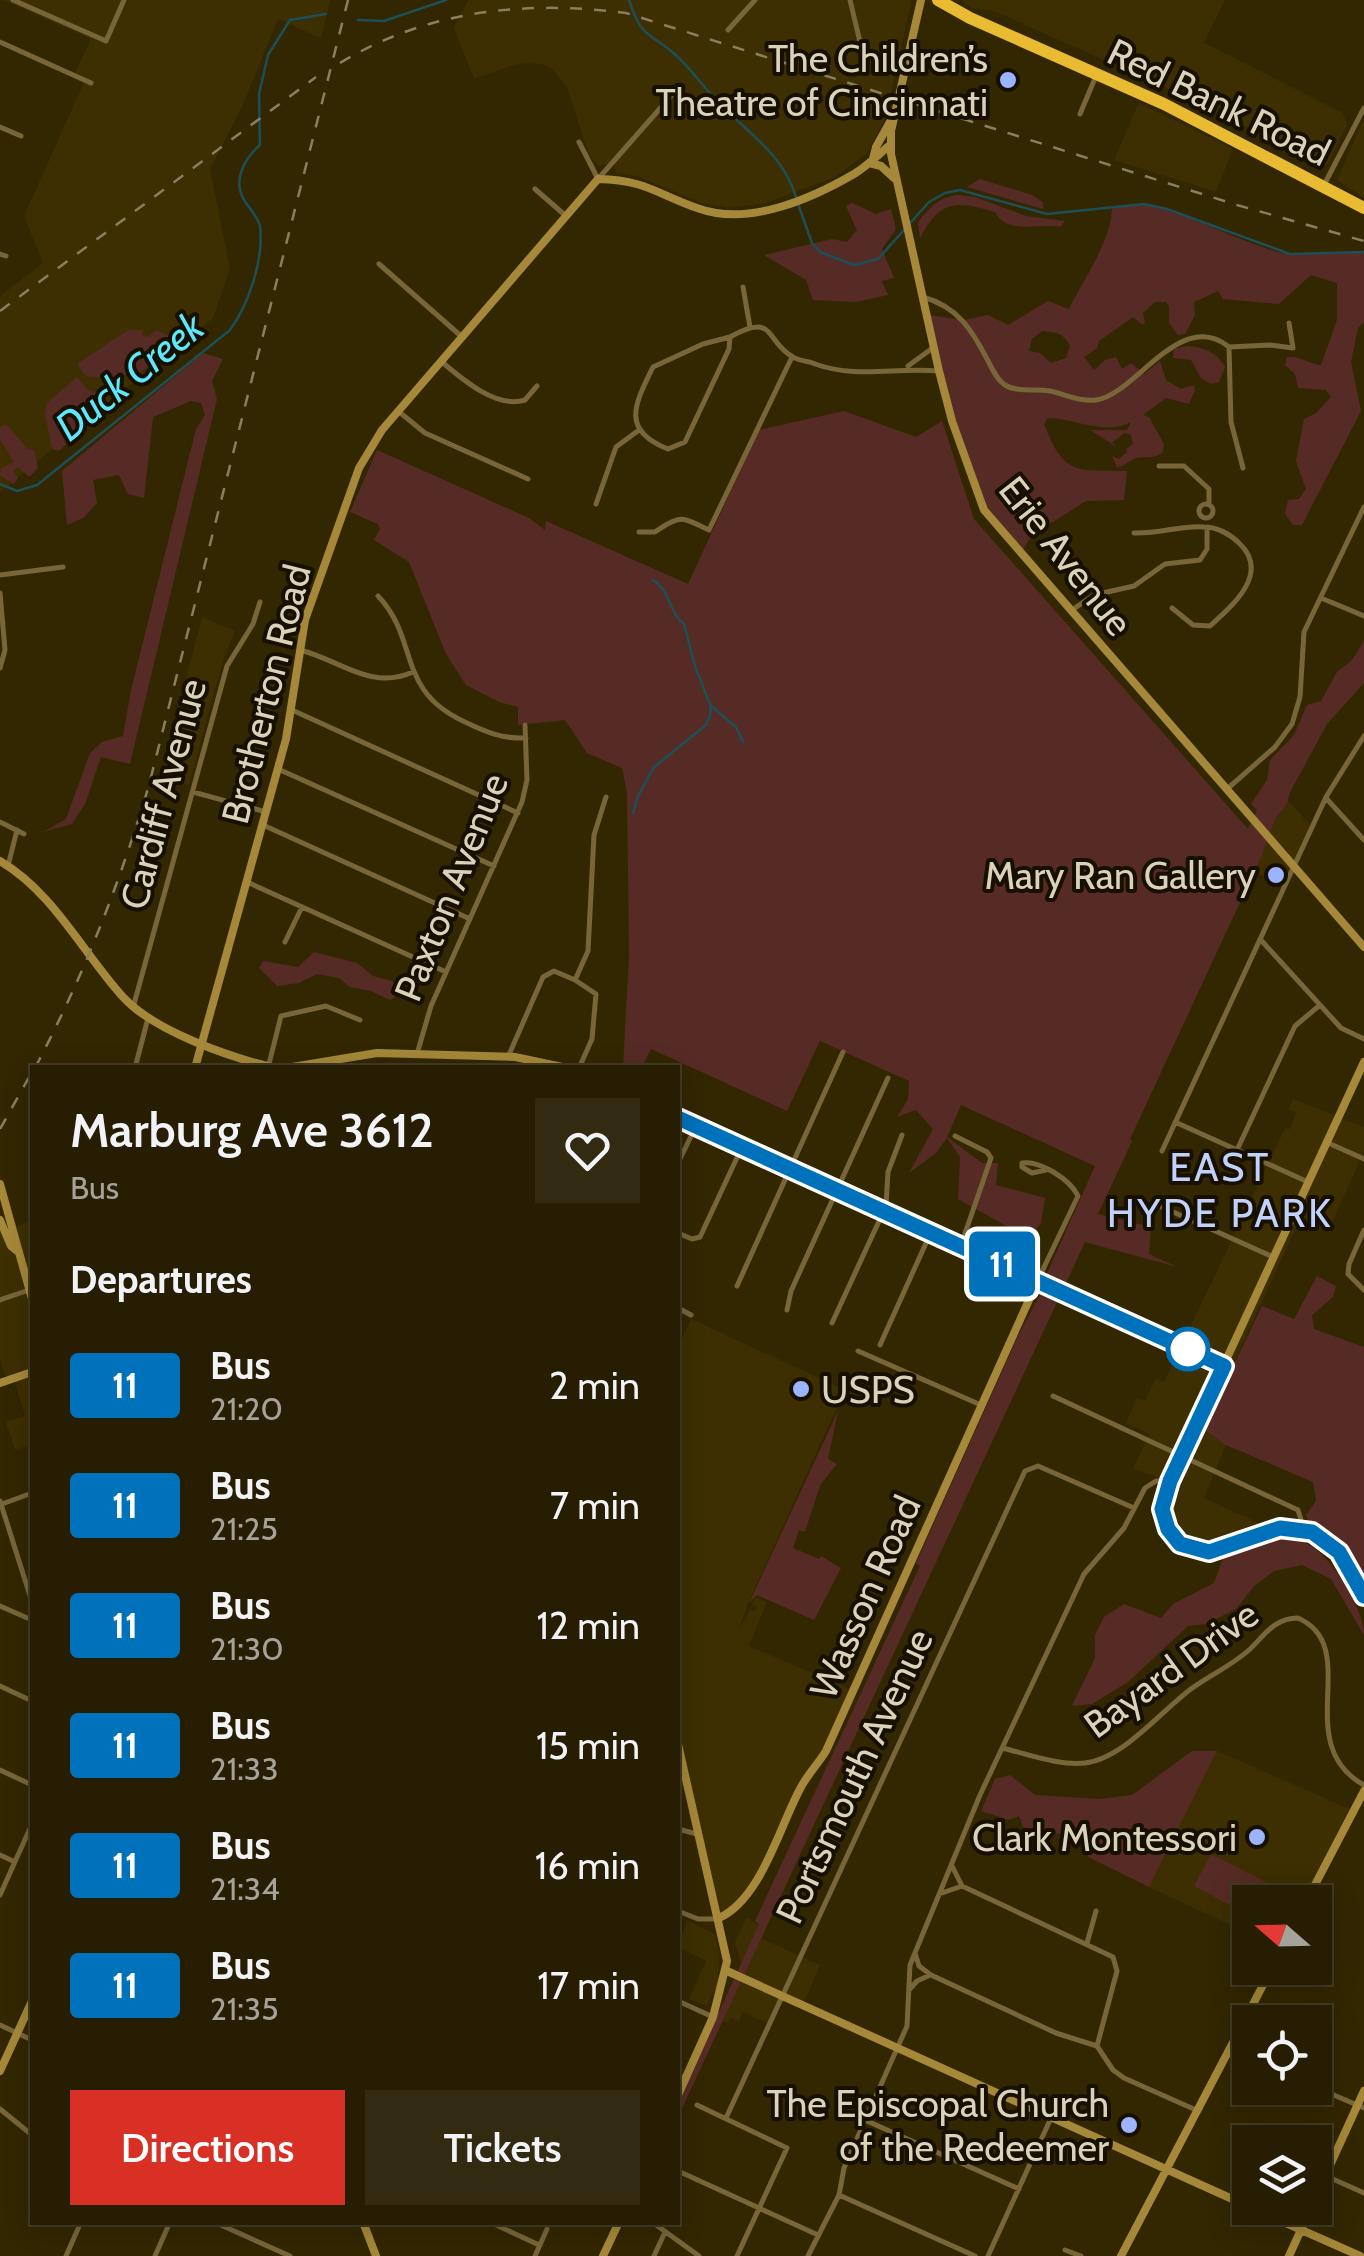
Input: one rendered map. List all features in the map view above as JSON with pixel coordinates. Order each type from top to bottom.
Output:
[{"type":"highway","name":"Red Bank Road","points":[[938,0],[1164,104],[1364,208]]},
{"type":"street","points":[[13,0],[106,41],[124,0]]},
{"type":"street","points":[[728,30],[754,0]]},
{"type":"street","points":[[850,0],[865,63]]},
{"type":"street","name":"Erie Avenue","points":[[920,4],[890,145],[939,371],[952,421],[984,510],[1364,948]]},
{"type":"street","points":[[0,42],[91,83]]},
{"type":"street","points":[[1080,114],[1096,74]]},
{"type":"street","name":"Brotherton Road","points":[[196,1065],[278,769],[306,620],[360,468],[398,410],[678,88]]},
{"type":"street","points":[[1324,185],[1364,108]]},
{"type":"street","points":[[871,161],[894,116]]},
{"type":"street","points":[[0,127],[21,136]]},
{"type":"street","points":[[579,142],[598,179],[636,182],[721,214],[756,213],[833,185],[890,145]]},
{"type":"street","points":[[871,161],[895,179]]},
{"type":"street","points":[[535,189],[566,216]]},
{"type":"street","points":[[379,264],[461,336]]},
{"type":"street","points":[[743,287],[750,327]]},
{"type":"street","points":[[924,298],[938,302],[964,320],[999,380],[1015,389],[1096,400],[1133,381],[1152,360],[1177,344],[1213,340],[1229,347],[1270,344],[1293,348],[1289,322]]},
{"type":"street","points":[[730,337],[729,348],[685,442],[668,449],[647,438],[635,420],[636,404],[656,364],[750,327],[770,332],[792,357],[856,374],[905,368],[939,371]]},
{"type":"street","points":[[905,368],[934,347]]},
{"type":"street","points":[[1229,347],[1232,422],[1243,468]]},
{"type":"street","points":[[640,532],[651,534],[680,518],[710,530],[792,357]]},
{"type":"street","points":[[440,360],[467,383],[509,402],[525,400],[536,386]]},
{"type":"street","points":[[398,410],[425,433],[528,479]]},
{"type":"street","points":[[596,504],[616,447],[639,430]]},
{"type":"street","points":[[1070,612],[1094,595],[1134,586],[1165,564],[1200,560],[1207,549],[1209,489],[1184,466],[1158,466]]},
{"type":"street","points":[[1207,527],[1200,507],[1211,508]]},
{"type":"street","points":[[1227,789],[1275,748],[1292,724],[1300,697],[1302,639],[1364,507]]},
{"type":"street","points":[[1200,516],[1208,518],[1211,508]]},
{"type":"street","points":[[1356,524],[1364,527]]},
{"type":"street","points":[[1134,533],[1207,527],[1228,534],[1246,550],[1251,562],[1246,588],[1206,628],[1193,625],[1172,608]]},
{"type":"street","points":[[0,575],[63,567]]},
{"type":"street","points":[[0,594],[6,642],[0,668]]},
{"type":"street","points":[[378,596],[426,697],[445,713],[499,737],[526,738]]},
{"type":"street","points":[[1320,598],[1364,616]]},
{"type":"street","name":"Cardiff Avenue","points":[[133,1007],[227,666],[253,624],[260,602]]},
{"type":"street","points":[[300,650],[369,678],[388,679],[413,672]]},
{"type":"street","points":[[292,710],[518,813]]},
{"type":"street","name":"Paxton Avenue","points":[[415,1065],[428,1012],[518,813],[528,780],[525,725]]},
{"type":"street","points":[[1162,1151],[1326,797],[1364,737]]},
{"type":"street","points":[[278,769],[494,866]]},
{"type":"street","points":[[193,792],[266,812]]},
{"type":"street","points":[[576,980],[588,952],[594,835],[606,797]]},
{"type":"street","points":[[1326,797],[1364,840]]},
{"type":"street","points":[[0,822],[24,834]]},
{"type":"street","points":[[263,825],[470,919]]},
{"type":"street","points":[[16,830],[4,864],[39,892],[133,1007],[148,1018],[202,1042],[265,1065]]},
{"type":"street","points":[[247,882],[446,972]]},
{"type":"street","points":[[286,942],[302,907]]},
{"type":"street","points":[[1260,939],[1341,1028],[1364,1039]]},
{"type":"street","points":[[508,1057],[545,974],[556,972],[594,990],[596,996],[592,1039],[580,1065]]},
{"type":"street","points":[[1237,1150],[1294,1026],[1320,1005]]},
{"type":"street","points":[[271,1065],[281,1016],[326,1006],[360,1020]]},
{"type":"street","points":[[136,1065],[148,1018]]},
{"type":"street","points":[[737,1286],[844,1052]]},
{"type":"street","points":[[300,1065],[362,1054],[508,1057],[540,1064]]},
{"type":"street","points":[[1364,1062],[1170,1481],[1163,1516],[1172,1535],[1190,1548],[1217,1551],[1280,1528],[1304,1530],[1324,1539],[1339,1552],[1364,1596]]},
{"type":"street","points":[[787,1310],[790,1291],[888,1078]]},
{"type":"street","points":[[680,1119],[1224,1366]]},
{"type":"street","points":[[1176,1122],[1308,1182]]},
{"type":"street","points":[[680,1160],[696,1126]]},
{"type":"street","points":[[832,1324],[884,1210],[888,1172],[902,1135]]},
{"type":"street","points":[[955,1136],[987,1152],[991,1158],[961,1246]]},
{"type":"street","points":[[1326,1142],[1364,1159]]},
{"type":"street","points":[[680,1234],[692,1239],[700,1237],[742,1147]]},
{"type":"street","points":[[1041,1282],[1078,1196],[1067,1181],[1046,1170]]},
{"type":"street","points":[[0,1184],[30,1291]]},
{"type":"street","points":[[1162,1207],[1273,1256]]},
{"type":"street","points":[[0,1220],[11,1246],[17,1250]]},
{"type":"street","points":[[1364,1230],[1348,1274],[1364,1290]]},
{"type":"street","points":[[880,1345],[931,1232]]},
{"type":"street","name":"Wasson Road","points":[[719,1918],[736,1910],[750,1893],[800,1789],[826,1750],[981,1405],[1041,1282]]},
{"type":"street","points":[[0,1300],[30,1294]]},
{"type":"street","points":[[680,1309],[691,1315]]},
{"type":"street","points":[[858,1351],[981,1405]]},
{"type":"street","points":[[0,1383],[30,1373]]},
{"type":"street","points":[[1053,1396],[1298,1510],[1304,1530]]},
{"type":"street","name":"Portsmouth Avenue","points":[[726,2118],[1025,1471],[1030,1466],[1039,1466],[1134,1508]]},
{"type":"street","points":[[808,2256],[839,2194],[844,2168],[907,2026],[914,1951],[941,1894],[960,1838],[1079,1583],[1124,1528],[1150,1484],[1170,1481]]},
{"type":"street","points":[[30,1494],[0,1503],[30,1596]]},
{"type":"street","points":[[0,1606],[30,1619]]},
{"type":"street","name":"Bayard Drive","points":[[1002,1748],[1082,1764],[1110,1756],[1192,1688],[1245,1654],[1273,1625],[1298,1618],[1309,1623],[1321,1638],[1328,1671],[1327,1736],[1331,1752],[1344,1773],[1364,1788]]},
{"type":"street","points":[[0,1686],[30,1700]]},
{"type":"street","points":[[680,1752],[726,1948],[727,1971],[680,2090]]},
{"type":"street","points":[[0,1770],[30,1784]]},
{"type":"street","points":[[1315,1885],[1364,1788]]},
{"type":"street","points":[[0,1895],[30,1828]]},
{"type":"street","points":[[680,1830],[691,1835],[700,1833]]},
{"type":"street","points":[[0,1855],[15,1862]]},
{"type":"street","points":[[952,1866],[962,1886],[1110,1954],[1117,1966],[1097,2046]]},
{"type":"street","points":[[941,1894],[962,1886]]},
{"type":"street","points":[[1087,1943],[1096,1911]]},
{"type":"street","points":[[680,1912],[705,1920],[719,1918]]},
{"type":"street","points":[[914,1951],[919,1966],[930,1976],[1056,2033],[1097,2046],[1113,2070],[1124,2078],[1196,2110]]},
{"type":"street","points":[[727,1971],[1232,2198]]},
{"type":"street","points":[[908,1991],[917,1980],[930,1976]]},
{"type":"street","points":[[1121,2256],[1263,1985]]},
{"type":"street","points":[[680,2002],[712,2016]]},
{"type":"street","points":[[0,2071],[30,2005]]},
{"type":"street","points":[[0,2025],[30,2039]]},
{"type":"street","points":[[1332,2163],[1361,2107],[1364,2090]]},
{"type":"street","points":[[1332,2094],[1361,2107]]},
{"type":"street","points":[[697,2105],[787,2148],[738,2256]]},
{"type":"street","points":[[0,2109],[30,2134]]},
{"type":"street","points":[[988,2256],[1051,2118]]},
{"type":"street","points":[[866,2121],[1019,2189]]},
{"type":"street","points":[[680,2172],[818,2235]]},
{"type":"street","points":[[1332,2179],[1364,2192]]},
{"type":"street","points":[[839,2194],[975,2256]]},
{"type":"street","points":[[66,2256],[81,2225]]},
{"type":"street","points":[[155,2256],[169,2225]]},
{"type":"street","points":[[221,2225],[290,2256]]},
{"type":"street","points":[[365,2225],[376,2256]]},
{"type":"street","points":[[496,2225],[539,2245]]},
{"type":"street","points":[[603,2256],[617,2225]]},
{"type":"street","points":[[656,2225],[699,2256]]},
{"type":"street","points":[[1289,2225],[1360,2256]]},
{"type":"street","points":[[1289,2256],[1302,2225]]},
{"type":"street","points":[[534,2256],[546,2229]]},
{"type":"street","points":[[654,2256],[665,2232]]},
{"type":"street","points":[[1065,2250],[1081,2256]]},
{"type":"shaded area","points":[[3,0],[330,0],[321,38],[278,19],[242,107],[210,169],[230,269],[213,318],[0,492],[0,296],[43,263],[24,216],[86,78],[75,73],[91,39]]},
{"type":"shaded area","points":[[468,0],[911,0],[911,4],[885,119],[867,153],[835,177],[766,203],[729,208],[701,203],[637,176],[616,173],[614,164],[599,166],[589,155],[567,87],[552,69],[542,64],[520,63],[474,79],[454,28]]},
{"type":"shaded area","points":[[962,0],[1225,0],[1204,43],[1343,113],[1347,125],[1328,164],[1323,166],[1187,97],[994,11],[971,8]]},
{"type":"shaded area","points":[[1139,103],[1233,149],[1216,192],[1114,160]]},
{"type":"shaded area","points":[[1364,118],[1364,198],[1337,180]]},
{"type":"shaded area","points":[[980,179],[1032,195],[1043,202],[1043,209],[967,187]]},
{"type":"shaded area","points":[[957,195],[975,197],[1026,216],[1065,221],[1060,227],[1015,226],[995,212],[950,206],[935,216],[920,238],[918,222],[922,217],[939,201]]},
{"type":"shaded area","points":[[852,203],[876,214],[891,209],[896,229],[882,249],[894,278],[882,281],[888,295],[856,302],[813,300],[806,280],[764,255],[832,239],[847,242],[857,230],[846,206]]},
{"type":"shaded area","points":[[1144,204],[1161,208],[1278,252],[1364,252],[1364,322],[1358,328],[1351,362],[1361,411],[1302,525],[1293,525],[1285,514],[1288,500],[1299,499],[1306,489],[1296,461],[1304,419],[1331,397],[1326,390],[1298,388],[1295,374],[1285,365],[1287,357],[1291,357],[1321,365],[1337,320],[1337,283],[1311,275],[1279,304],[1223,299],[1218,291],[1194,302],[1195,315],[1185,334],[1178,335],[1169,323],[1166,302],[1155,302],[1143,313],[1145,323],[1142,325],[1133,317],[1084,357],[1094,370],[1105,360],[1116,357],[1122,369],[1131,363],[1144,374],[1160,361],[1166,380],[1181,389],[1194,385],[1189,404],[1166,398],[1143,415],[1149,417],[1164,444],[1163,452],[1117,467],[1112,456],[1119,459],[1127,452],[1133,444],[1131,435],[1125,433],[1112,442],[1117,447],[1090,430],[1127,430],[1131,422],[1100,427],[1048,418],[1044,424],[1058,453],[1074,467],[1127,471],[1124,500],[1086,501],[1032,535],[1020,554],[984,510],[952,421],[927,315],[964,320],[988,315],[1008,325],[1048,301],[1069,309],[1102,246],[1112,206]],"holes":[[[1042,331],[1065,338],[1070,346],[1066,358],[1051,363],[1040,353],[1029,351],[1032,339]]]},
{"type":"shaded area","points":[[128,330],[142,330],[143,336],[148,337],[156,330],[178,340],[135,377],[126,374],[116,385],[105,378],[86,376],[77,364]]},
{"type":"shaded area","points":[[1174,349],[1204,349],[1218,358],[1225,367],[1219,382],[1211,384],[1201,378],[1191,360],[1173,358]]},
{"type":"shaded area","points":[[203,353],[223,359],[212,381],[217,399],[130,764],[101,757],[85,804],[72,824],[43,832],[66,819],[90,753],[102,742],[123,736],[196,429],[205,415],[201,403],[191,401],[153,417],[144,498],[128,494],[119,475],[93,480],[97,503],[83,518],[67,525],[62,471]]},
{"type":"shaded area","points":[[77,377],[89,391],[105,393],[86,425],[59,451],[52,449],[45,414],[47,403]]},
{"type":"shaded area","points":[[844,411],[916,437],[942,421],[974,519],[1248,829],[1257,810],[1251,804],[1267,780],[1270,760],[1294,735],[1307,705],[1321,701],[1337,672],[1352,660],[1364,641],[1364,683],[1327,724],[1287,804],[1276,817],[1098,1214],[1151,1227],[1149,1254],[1177,1267],[1085,1242],[680,2113],[680,2098],[759,1924],[755,1921],[920,1566],[916,1563],[1042,1291],[1095,1166],[961,1105],[947,1137],[982,1163],[998,1163],[996,1185],[1045,1198],[1041,1223],[1028,1238],[958,1199],[960,1157],[947,1138],[936,1153],[909,1173],[933,1129],[916,1110],[897,1117],[908,1099],[909,1081],[820,1041],[787,1111],[651,1049],[643,1065],[623,1065],[629,956],[627,793],[622,768],[587,753],[565,720],[518,725],[518,707],[466,685],[446,654],[409,562],[374,540],[380,529],[378,524],[350,512],[377,450],[529,518],[545,530],[546,521],[688,584],[759,430]]},
{"type":"shaded area","points":[[6,424],[28,449],[34,450],[38,468],[29,477],[18,467],[13,471],[18,478],[14,484],[0,476],[1,468],[14,462],[0,440],[0,427]]},
{"type":"shaded area","points":[[202,617],[235,631],[189,785],[161,777]]},
{"type":"shaded area","points":[[1285,797],[1312,827],[1283,888],[1254,871]]},
{"type":"shaded area","points":[[314,952],[357,963],[373,976],[392,981],[399,994],[390,1000],[350,987],[339,978],[317,974],[299,983],[277,986],[259,968],[263,961],[298,967]]},
{"type":"shaded area","points":[[1293,1099],[1364,1127],[1364,1152],[1329,1229],[1301,1217],[1204,1428],[1228,1440],[1204,1498],[1261,1524],[1264,1533],[1217,1551],[1180,1544],[1163,1515],[1170,1481],[1133,1469],[1149,1434],[1126,1423],[1137,1398],[1145,1401],[1156,1378],[1164,1382],[1285,1128],[1290,1129],[1296,1113],[1288,1109]]},
{"type":"shaded area","points":[[30,1221],[30,1445],[15,1450],[6,1422],[25,1416],[14,1379],[7,1381],[0,1360],[0,1223],[14,1227]]},
{"type":"shaded area","points":[[1317,1276],[1336,1286],[1333,1297],[1312,1315],[1314,1329],[1364,1347],[1364,1577],[1341,1544],[1327,1531],[1308,1522],[1306,1515],[1316,1501],[1313,1482],[1226,1445],[1203,1429],[1262,1306],[1294,1319]]},
{"type":"shaded area","points":[[691,1319],[845,1390],[739,1630],[750,1610],[755,1611],[757,1607],[752,1604],[756,1597],[767,1602],[749,1646],[854,1691],[750,1893],[719,1918],[680,1752],[680,1344]]},
{"type":"shaded area","points":[[838,1411],[828,1459],[837,1464],[820,1485],[805,1532],[799,1530],[793,1548],[819,1559],[821,1556],[841,1568],[814,1620],[757,1595],[749,1603]]},
{"type":"shaded area","points":[[1279,1537],[1307,1544],[1329,1562],[1353,1599],[1364,1635],[1331,1579],[1302,1565],[1274,1571],[1254,1586],[1237,1608],[1207,1624],[1188,1626],[1128,1682],[1092,1704],[1072,1706],[1095,1658],[1095,1635],[1104,1617],[1124,1604],[1161,1618],[1173,1604],[1214,1583],[1223,1558],[1253,1543]]},
{"type":"shaded area","points":[[1192,1751],[1217,1751],[1149,1887],[1088,1857],[1083,1837],[1024,1829],[1019,1816],[1009,1820],[981,1811],[995,1779],[1010,1775],[1035,1795],[1099,1799],[1132,1795]]},
{"type":"shaded area","name":"Clark Montessori","points":[[1217,1751],[1354,1811],[1315,1885],[1232,1885],[1232,1926],[1149,1887]]},
{"type":"shaded area","points":[[1211,1854],[1271,1885],[1232,1885],[1232,1906],[1194,1886]]},
{"type":"shaded area","points":[[746,1918],[766,1927],[762,1939],[820,1965],[803,2005],[782,1996],[769,2024],[743,2012],[739,2021],[730,2018],[727,2023],[718,2018],[742,1967],[735,1942]]},
{"type":"shaded area","points":[[687,1920],[715,1935],[719,1950],[718,1985],[706,2006],[689,1999],[706,1961],[680,1948]]},
{"type":"waterway","name":"Duck Creek","points":[[358,20],[384,21],[446,0]]},
{"type":"waterway","name":"Duck Creek","points":[[629,0],[647,34],[677,56],[774,156],[796,197]]},
{"type":"waterway","name":"Duck Creek","points":[[0,484],[17,491],[37,485],[230,330],[249,294],[260,253],[260,226],[239,185],[245,163],[260,145],[259,94],[268,55],[290,20],[326,14]]},
{"type":"waterway","name":"Duck Creek","points":[[798,204],[812,243],[820,252],[854,265],[878,259],[929,202],[960,190],[1047,214],[1144,204],[1290,254],[1364,252]]},
{"type":"waterway","points":[[633,813],[654,767],[706,725],[711,707],[684,624],[653,580]]},
{"type":"waterway","points":[[710,705],[736,727],[743,742]]},
{"type":"railway","points":[[36,1065],[99,929],[149,785],[348,0]]},
{"type":"railway","points":[[340,63],[408,31],[478,13],[551,8],[626,13],[1237,205],[1364,241]]},
{"type":"railway","points":[[0,311],[316,77]]},
{"type":"railway","points":[[0,1129],[30,1076]]},
{"type":"bus line","name":"11","points":[[680,1119],[1224,1366],[1164,1498],[1162,1509],[1168,1529],[1180,1544],[1209,1552],[1280,1528],[1312,1532],[1339,1552],[1364,1596]]},
{"type":"place","name":"The Children’s Theatre of Cincinnati","points":[[1008,80]]},
{"type":"place","name":"Mary Ran Gallery","points":[[1276,875]]},
{"type":"place","name":"USPS","points":[[801,1389]]},
{"type":"place","name":"Clark Montessori","points":[[1257,1837]]},
{"type":"place","name":"The Episcopal Church of the Redeemer","points":[[1129,2125]]},
{"type":"district","name":"EAST HYDE PARK","points":[[1220,1189]]}]
